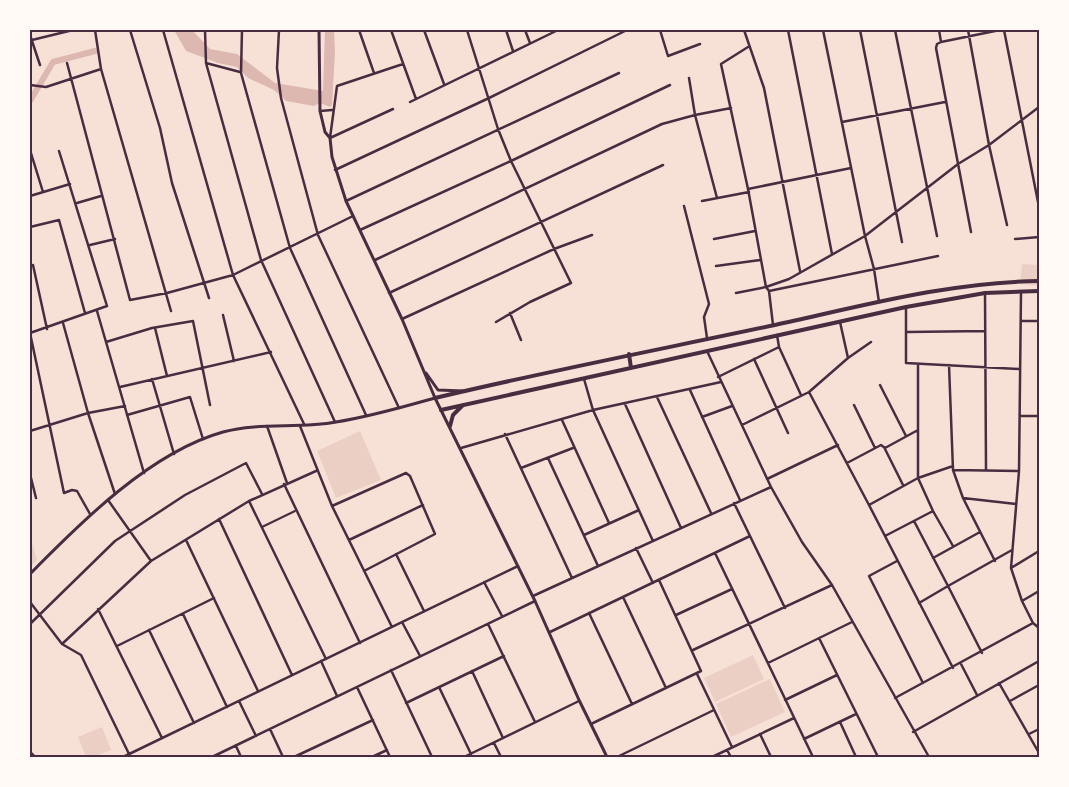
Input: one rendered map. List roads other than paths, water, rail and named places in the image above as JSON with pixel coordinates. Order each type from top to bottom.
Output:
[{"type":"main road","points":[[435,398],[629,354],[879,302],[982,283],[1039,281]]},
{"type":"main road","points":[[441,410],[464,403],[631,368],[839,320],[985,293],[1039,291]]},
{"type":"main road","points":[[629,354],[631,368]]},
{"type":"main road","points":[[534,376],[536,388]]},
{"type":"main road","points":[[450,426],[453,415],[464,403]]},
{"type":"main road","points":[[30,753],[34,757]]},
{"type":"street","points":[[32,40],[74,30]]},
{"type":"street","points":[[95,30],[101,69],[172,311]]},
{"type":"street","points":[[130,30],[160,128],[172,182],[209,298]]},
{"type":"street","points":[[163,30],[233,275],[271,352],[302,425],[316,470],[332,506],[392,627]]},
{"type":"street","points":[[205,30],[206,62],[261,260],[335,423]]},
{"type":"street","points":[[242,30],[241,72],[290,248],[366,415]]},
{"type":"street","points":[[278,30],[277,68],[281,98],[318,235],[398,408]]},
{"type":"street","points":[[319,30],[319,103],[325,132],[330,138]]},
{"type":"street","points":[[359,30],[374,74]]},
{"type":"street","points":[[391,30],[416,99]]},
{"type":"street","points":[[424,30],[444,84]]},
{"type":"street","points":[[467,30],[498,129],[511,161],[571,283],[510,313],[496,322]]},
{"type":"street","points":[[506,30],[513,51]]},
{"type":"street","points":[[525,30],[530,43]]},
{"type":"street","points":[[410,102],[558,30]]},
{"type":"street","points":[[335,170],[489,98],[627,30]]},
{"type":"street","points":[[660,30],[668,56],[700,44]]},
{"type":"street","points":[[744,30],[748,47],[764,88],[800,271]]},
{"type":"street","points":[[788,30],[832,254]]},
{"type":"street","points":[[823,30],[865,236],[874,269],[879,302]]},
{"type":"street","points":[[860,30],[902,242]]},
{"type":"street","points":[[895,30],[937,236]]},
{"type":"street","points":[[939,30],[941,42]]},
{"type":"street","points":[[968,30],[989,145],[1007,225]]},
{"type":"street","points":[[972,232],[945,102],[936,48],[937,44],[941,42],[1002,30],[1039,207]]},
{"type":"street","points":[[30,35],[40,65]]},
{"type":"street","points":[[748,47],[721,64],[748,191],[760,260],[766,287],[769,291],[773,325]]},
{"type":"street","points":[[206,62],[238,69],[241,72]]},
{"type":"street","points":[[67,63],[130,300],[167,294],[233,275],[261,260],[318,235],[353,216]]},
{"type":"street","points":[[402,64],[336,86],[330,138],[335,170],[346,201],[402,319],[435,398],[533,596],[579,700],[607,757]]},
{"type":"street","points":[[30,85],[46,86],[101,69]]},
{"type":"street","points":[[346,201],[619,73]]},
{"type":"street","points":[[689,78],[696,115],[717,198]]},
{"type":"street","points":[[360,230],[670,85]]},
{"type":"street","points":[[842,122],[945,102]]},
{"type":"street","points":[[736,293],[766,287],[789,279],[800,271],[865,236],[958,164],[989,145],[1039,106]]},
{"type":"street","points":[[375,260],[662,124],[731,108]]},
{"type":"street","points":[[330,138],[393,109]]},
{"type":"street","points":[[320,111],[332,110]]},
{"type":"street","points":[[30,150],[43,192]]},
{"type":"street","points":[[59,151],[77,203],[107,306],[47,329],[30,333],[64,493],[72,490],[77,491],[90,514]]},
{"type":"street","points":[[389,293],[663,165]]},
{"type":"street","points":[[702,201],[783,181],[851,168]]},
{"type":"street","points":[[30,196],[70,184]]},
{"type":"street","points":[[77,203],[101,196]]},
{"type":"street","points":[[684,206],[708,304],[704,317],[707,338]]},
{"type":"street","points":[[30,227],[59,220],[85,313]]},
{"type":"street","points":[[714,239],[755,231]]},
{"type":"street","points":[[402,319],[554,249],[592,235]]},
{"type":"street","points":[[1015,239],[1039,237]]},
{"type":"street","points":[[90,245],[115,239]]},
{"type":"street","points":[[769,291],[938,256]]},
{"type":"street","points":[[716,266],[760,260]]},
{"type":"street","points":[[33,265],[47,329]]},
{"type":"street","points":[[1020,291],[1019,470],[1011,568],[1022,601],[1034,624],[1039,628]]},
{"type":"street","points":[[985,293],[986,470]]},
{"type":"street","points":[[906,307],[906,363],[1019,369]]},
{"type":"street","points":[[97,311],[144,473]]},
{"type":"street","points":[[510,313],[521,340]]},
{"type":"street","points":[[223,315],[234,361]]},
{"type":"street","points":[[839,320],[848,358]]},
{"type":"street","points":[[106,342],[156,328],[193,321],[210,405]]},
{"type":"street","points":[[1021,321],[1039,321]]},
{"type":"street","points":[[63,323],[88,413],[115,494]]},
{"type":"street","points":[[156,328],[167,376]]},
{"type":"street","points":[[906,332],[985,331]]},
{"type":"street","points":[[777,335],[779,347],[801,395]]},
{"type":"street","points":[[742,425],[809,392],[848,358],[872,342]]},
{"type":"street","points":[[718,377],[779,347]]},
{"type":"street","points":[[707,351],[771,487],[802,542],[832,585],[913,732],[929,757]]},
{"type":"street","points":[[120,387],[271,352]]},
{"type":"street","points":[[754,359],[788,433]]},
{"type":"street","points":[[421,364],[438,390],[464,391]]},
{"type":"street","points":[[918,364],[918,478],[933,511],[953,546]]},
{"type":"street","points":[[949,365],[953,468],[963,498],[995,561]]},
{"type":"street","points":[[584,378],[593,410],[653,541]]},
{"type":"street","points":[[152,379],[174,454]]},
{"type":"street","points":[[461,448],[593,410],[721,382]]},
{"type":"street","points":[[880,385],[906,436]]},
{"type":"street","points":[[690,390],[740,500]]},
{"type":"street","points":[[809,392],[953,668]]},
{"type":"street","points":[[127,415],[190,397],[203,439]]},
{"type":"street","points":[[658,397],[711,513]]},
{"type":"street","points":[[30,574],[90,514],[115,494],[174,454],[203,439],[226,431],[267,426],[335,423],[435,398]]},
{"type":"street","points":[[625,404],[681,528]]},
{"type":"street","points":[[854,405],[875,448]]},
{"type":"street","points":[[30,431],[88,413],[124,406]]},
{"type":"street","points":[[702,417],[732,406]]},
{"type":"street","points":[[1020,416],[1039,416]]},
{"type":"street","points":[[562,419],[610,523]]},
{"type":"street","points":[[267,426],[295,511],[360,642]]},
{"type":"street","points":[[885,448],[918,430]]},
{"type":"street","points":[[505,434],[572,579]]},
{"type":"street","points":[[847,463],[881,445],[885,448],[903,485]]},
{"type":"street","points":[[767,479],[838,446]]},
{"type":"street","points":[[521,468],[574,448]]},
{"type":"street","points":[[548,458],[598,566]]},
{"type":"street","points":[[30,624],[115,541],[185,495],[243,463],[248,464],[262,494]]},
{"type":"street","points":[[869,505],[918,478],[953,468],[1019,470]]},
{"type":"street","points":[[62,644],[152,561],[249,501],[316,470]]},
{"type":"street","points":[[332,506],[406,473],[410,476],[435,534],[364,570]]},
{"type":"street","points":[[30,474],[36,498]]},
{"type":"street","points":[[533,596],[771,487]]},
{"type":"street","points":[[963,498],[1016,504]]},
{"type":"street","points":[[108,500],[152,561]]},
{"type":"street","points":[[249,501],[326,659]]},
{"type":"street","points":[[734,503],[785,608]]},
{"type":"street","points":[[349,540],[423,505]]},
{"type":"street","points":[[584,535],[639,510]]},
{"type":"street","points":[[262,527],[295,511]]},
{"type":"street","points":[[885,536],[933,511]]},
{"type":"street","points":[[219,518],[292,675]]},
{"type":"street","points":[[914,521],[982,652]]},
{"type":"street","points":[[933,558],[980,532]]},
{"type":"street","points":[[550,632],[750,536]]},
{"type":"street","points":[[186,540],[258,692]]},
{"type":"street","points":[[636,548],[652,583]]},
{"type":"street","points":[[920,603],[1012,550]]},
{"type":"street","points":[[1011,568],[1039,550]]},
{"type":"street","points":[[715,553],[813,757]]},
{"type":"street","points":[[396,554],[424,611]]},
{"type":"street","points":[[898,560],[868,576],[924,683]]},
{"type":"street","points":[[124,757],[518,566]]},
{"type":"street","points":[[591,724],[701,671],[693,650],[659,580]]},
{"type":"street","points":[[484,582],[502,617]]},
{"type":"street","points":[[693,650],[832,585]]},
{"type":"street","points":[[676,615],[732,589]]},
{"type":"street","points":[[1022,601],[1039,591]]},
{"type":"street","points":[[623,597],[666,689]]},
{"type":"street","points":[[117,646],[214,598]]},
{"type":"street","points":[[212,757],[535,601]]},
{"type":"street","points":[[30,602],[62,644],[76,651],[83,659],[129,754]]},
{"type":"street","points":[[98,609],[162,738]]},
{"type":"street","points":[[589,613],[632,704]]},
{"type":"street","points":[[183,614],[227,707]]},
{"type":"street","points":[[402,622],[420,656]]},
{"type":"street","points":[[767,663],[852,622]]},
{"type":"street","points":[[488,624],[535,722]]},
{"type":"street","points":[[895,698],[1034,624]]},
{"type":"street","points":[[149,630],[194,723]]},
{"type":"street","points":[[819,638],[878,757]]},
{"type":"street","points":[[406,703],[504,656]]},
{"type":"street","points":[[321,661],[338,696]]},
{"type":"street","points":[[913,732],[1039,661]]},
{"type":"street","points":[[961,664],[977,695]]},
{"type":"street","points":[[391,670],[432,757]]},
{"type":"street","points":[[472,671],[504,738]]},
{"type":"street","points":[[697,674],[732,747]]},
{"type":"street","points":[[785,700],[837,675]]},
{"type":"street","points":[[999,683],[1039,753]]},
{"type":"street","points":[[1010,701],[1039,685]]},
{"type":"street","points":[[357,687],[390,757]]},
{"type":"street","points":[[439,687],[471,754]]},
{"type":"street","points":[[464,757],[579,700]]},
{"type":"street","points":[[239,701],[256,736]]},
{"type":"street","points":[[617,757],[714,710]]},
{"type":"street","points":[[804,739],[856,714]]},
{"type":"street","points":[[712,757],[794,718]]},
{"type":"street","points":[[294,757],[373,720]]},
{"type":"street","points":[[840,722],[856,757]]},
{"type":"street","points":[[270,729],[283,757]]},
{"type":"street","points":[[1029,735],[1039,729]]},
{"type":"street","points":[[760,734],[771,757]]},
{"type":"street","points":[[494,742],[501,757]]},
{"type":"street","points":[[236,746],[241,757]]},
{"type":"street","points":[[372,757],[387,750]]},
{"type":"street","points":[[728,750],[731,757]]},
{"type":"waterway","points":[[30,101],[53,62],[95,51]]}]
